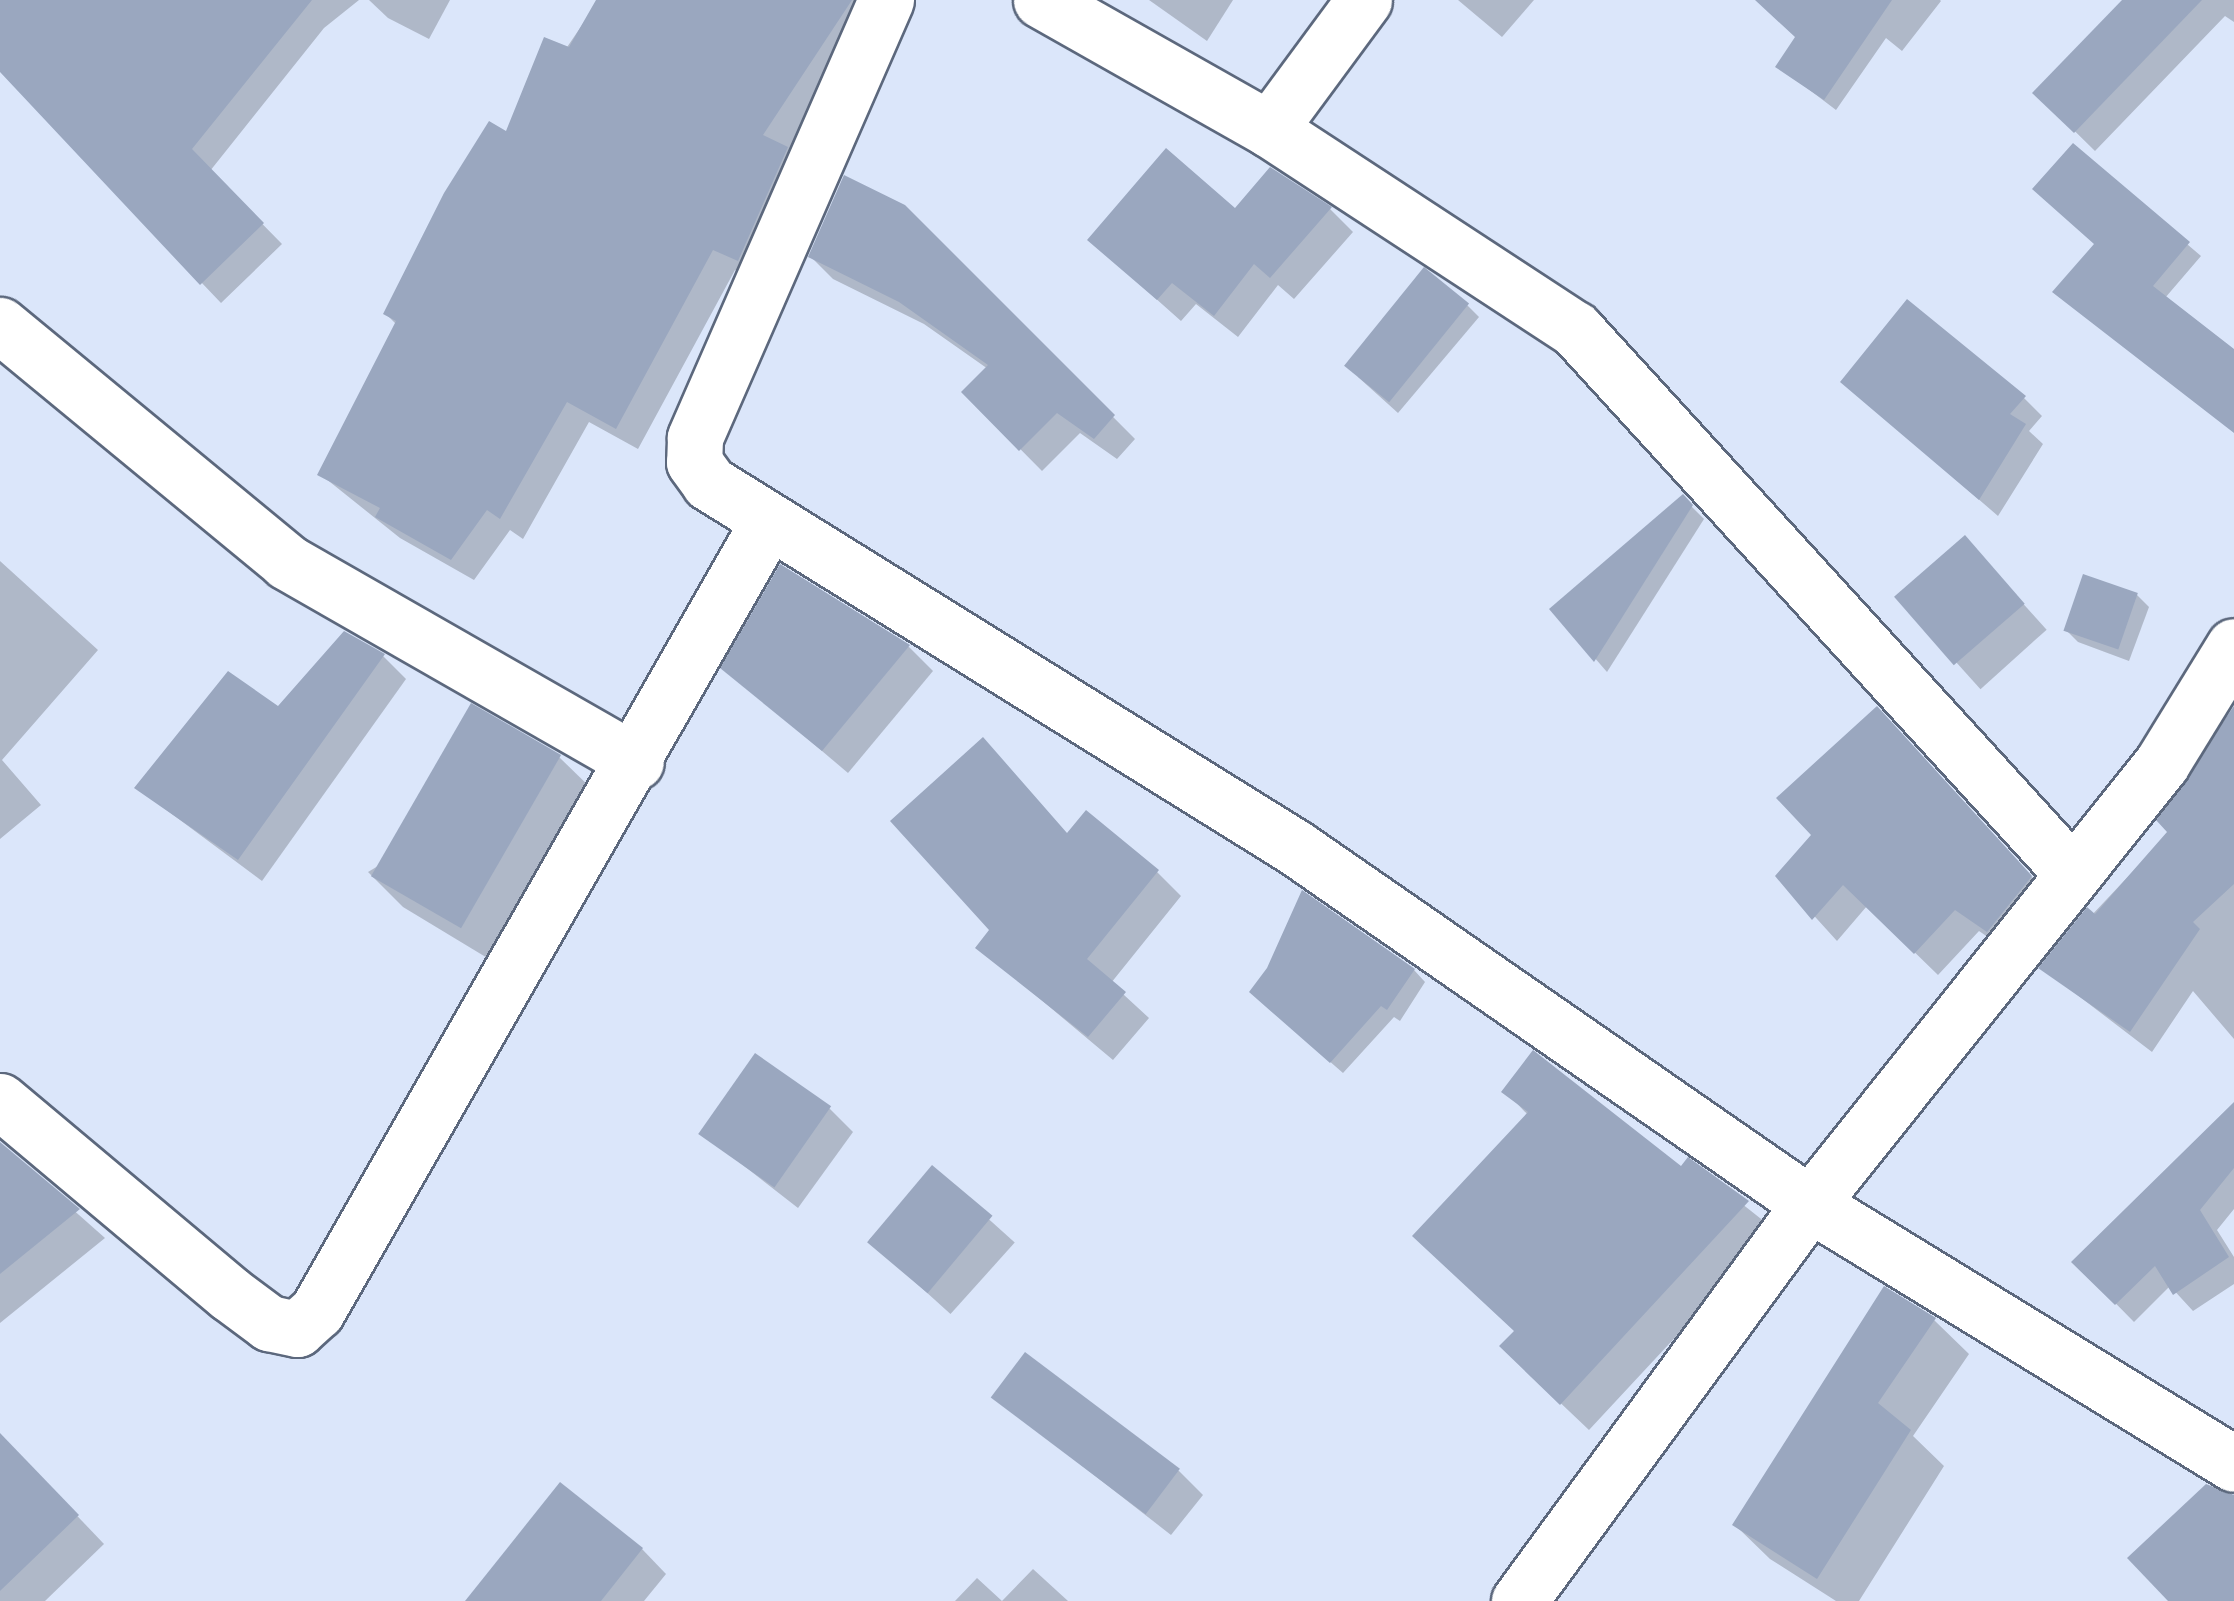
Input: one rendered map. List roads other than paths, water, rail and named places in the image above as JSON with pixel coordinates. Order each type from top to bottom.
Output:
[{"type":"street","points":[[886,0],[695,438],[694,462],[709,483],[767,524],[1296,848],[1810,1204],[2234,1464]]},
{"type":"street","points":[[1042,0],[1269,129],[1575,329],[2072,873]]},
{"type":"street","points":[[1269,129],[1364,0]]},
{"type":"street","points":[[0,325],[287,562],[636,762]]},
{"type":"street","points":[[0,1102],[230,1294],[270,1323],[297,1329],[317,1311],[636,762],[767,524]]},
{"type":"street","points":[[1520,1601],[1810,1204],[2162,763],[2234,646]]}]
